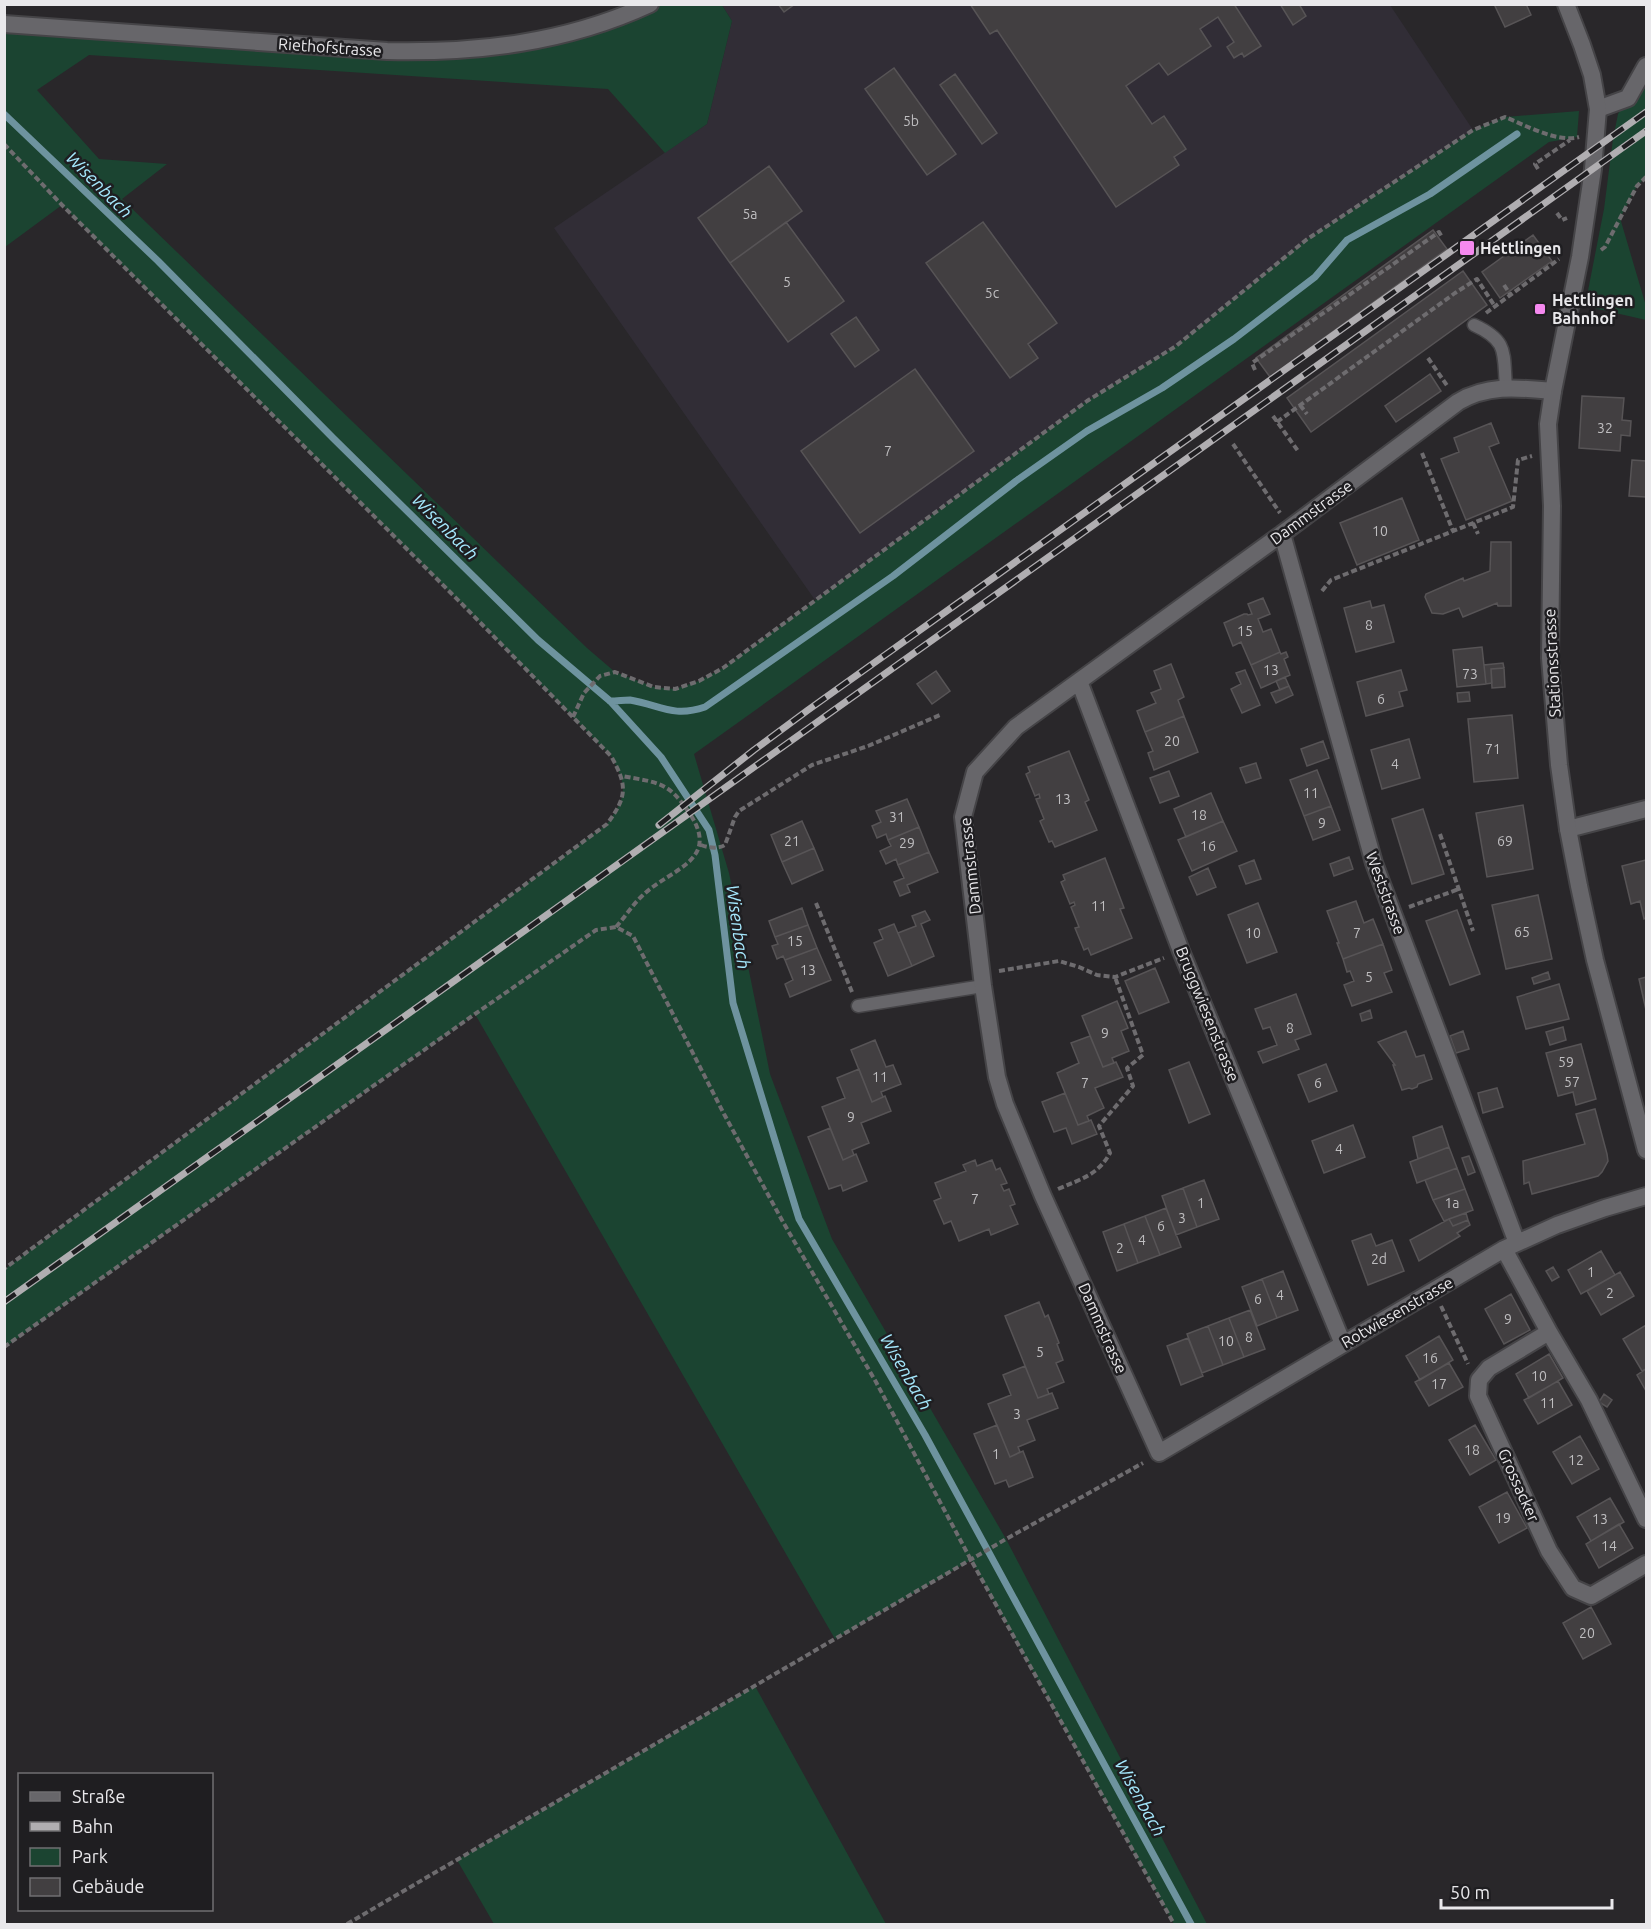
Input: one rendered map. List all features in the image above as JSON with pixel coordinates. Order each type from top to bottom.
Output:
[{"type":"street","name":"Riethofstrasse","points":[[4,24],[375,50],[435,52],[491,48],[562,36],[602,24],[650,4]]},
{"type":"street","name":"Stationsstrasse","points":[[1566,4],[1592,75],[1598,109],[1593,169],[1580,257],[1548,424],[1552,506],[1549,593],[1550,658],[1559,765],[1568,829],[1595,960],[1647,1150]]},
{"type":"street","points":[[1598,109],[1628,98],[1647,66]]},
{"type":"street","name":"Dammstrasse","points":[[1159,1454],[1043,1196],[1004,1099],[993,1055],[982,980],[963,817],[975,772],[1016,727],[1468,397],[1488,389],[1506,387],[1553,391]]},
{"type":"street","name":"Weststrasse","points":[[1282,534],[1374,863],[1510,1246]]},
{"type":"street","name":"Bruggwiesenstrasse","points":[[1079,681],[1181,951],[1343,1344]]},
{"type":"street","points":[[1568,829],[1647,809]]},
{"type":"street","name":"Rotwiesenstrasse","points":[[1159,1454],[1510,1246],[1557,1225],[1647,1196]]},
{"type":"street","points":[[1510,1246],[1549,1332],[1589,1400],[1647,1519]]},
{"type":"street","points":[[1479,1380],[1489,1368],[1549,1332]]},
{"type":"street","name":"Grossacker","points":[[1479,1380],[1478,1396],[1549,1551],[1573,1588],[1591,1596],[1647,1564]]},
{"type":"lane","points":[[1473,325],[1495,336],[1500,344],[1506,387]]},
{"type":"lane","points":[[858,1006],[982,980]]},
{"type":"path","points":[[573,717],[584,693],[600,676],[615,672],[654,687],[675,689],[699,681],[723,668],[1087,401],[1176,346],[1306,240],[1473,130],[1505,117],[1554,136],[1570,139]]},
{"type":"path","points":[[1538,169],[1535,164],[1570,139],[1597,132]]},
{"type":"path","points":[[4,144],[611,756],[622,776],[623,793],[619,808],[607,824],[4,1269]]},
{"type":"path","points":[[1473,325],[1494,306],[1565,255],[1591,257],[1605,247],[1637,186],[1647,177]]},
{"type":"path","points":[[1557,213],[1562,220]]},
{"type":"path","points":[[1255,370],[1252,363],[1438,232],[1442,237]]},
{"type":"path","points":[[1420,235],[1425,242]]},
{"type":"path","points":[[1277,422],[1455,293],[1478,279],[1494,306]]},
{"type":"path","points":[[1504,285],[1510,294]]},
{"type":"path","points":[[1262,348],[1266,354]]},
{"type":"path","points":[[1428,358],[1448,386]]},
{"type":"path","points":[[1300,405],[1307,414]]},
{"type":"path","points":[[1273,416],[1298,452]]},
{"type":"path","points":[[1414,435],[1453,531]]},
{"type":"path","points":[[1233,444],[1272,502]]},
{"type":"path","points":[[1322,591],[1331,580],[1513,507],[1518,460],[1533,455]]},
{"type":"path","points":[[1473,523],[1478,534]]},
{"type":"path","points":[[701,845],[707,847],[725,845],[739,811],[812,765],[868,746],[940,715]]},
{"type":"path","points":[[616,927],[643,895],[685,865],[696,855],[701,845],[698,826],[678,796],[662,784],[622,776]]},
{"type":"path","points":[[1440,834],[1473,931]]},
{"type":"path","points":[[1392,912],[1459,889]]},
{"type":"path","points":[[816,903],[858,1006]]},
{"type":"path","points":[[4,1347],[596,930],[616,927],[633,936],[724,1114],[783,1222],[876,1382],[971,1560],[1173,1924]]},
{"type":"path","points":[[982,980],[1059,962],[1097,975],[1115,977],[1181,951]]},
{"type":"path","points":[[1043,1196],[1094,1173],[1103,1165],[1110,1153],[1100,1126],[1133,1086],[1127,1068],[1143,1054],[1115,977]]},
{"type":"path","points":[[1435,1291],[1468,1364],[1479,1380]]},
{"type":"path","points":[[347,1924],[998,1544],[1159,1454]]},
{"type":"shaded area","points":[[722,5],[1390,5],[1473,130],[1306,240],[1176,346],[1087,401],[815,600],[554,228],[707,124],[732,21]]},
{"type":"green space","points":[[650,5],[722,5],[732,21],[707,124],[665,153],[608,89],[89,55],[37,90],[99,159],[167,164],[122,199],[587,648],[615,672],[654,687],[675,689],[699,681],[723,668],[1087,401],[1176,346],[1306,240],[1473,130],[1505,117],[1579,111],[1577,137],[1549,142],[694,754],[729,873],[770,1074],[832,1239],[1006,1539],[1207,1924],[1174,1924],[971,1560],[835,1639],[475,1014],[5,1347],[5,1269],[607,824],[622,799],[623,791],[617,766],[611,756],[62,205],[5,247],[5,24],[481,49]]},
{"type":"green space","points":[[1646,66],[1646,177],[1637,186],[1620,218],[1646,306],[1646,320],[1585,306],[1604,209],[1618,114]]},
{"type":"green space","points":[[755,1686],[886,1924],[494,1924],[457,1860]]},
{"type":"building","points":[[778,4],[795,4],[784,12]]},
{"type":"building","points":[[970,4],[1234,4],[1261,46],[1244,57],[1242,53],[1234,58],[1227,47],[1234,42],[1218,17],[1200,29],[1211,46],[1168,75],[1159,63],[1126,86],[1152,124],[1164,116],[1186,149],[1174,157],[1179,165],[1116,207],[997,30],[990,34]]},
{"type":"building","points":[[1280,4],[1299,4],[1306,16],[1293,25]]},
{"type":"building","points":[[1494,4],[1526,4],[1531,15],[1505,27]]},
{"type":"building","points":[[894,68],[956,154],[927,175],[865,89]]},
{"type":"building","points":[[955,74],[997,133],[982,144],[940,85]]},
{"type":"building","points":[[769,166],[802,211],[730,263],[698,218]]},
{"type":"building","points":[[786,222],[844,301],[788,342],[730,263]]},
{"type":"building","points":[[983,222],[1057,323],[1028,344],[1038,358],[1010,378],[926,263]]},
{"type":"building","points":[[1433,230],[1447,249],[1270,377],[1256,358]]},
{"type":"building","points":[[1533,235],[1552,261],[1500,298],[1482,272]]},
{"type":"building","points":[[1463,271],[1487,305],[1311,432],[1287,398]]},
{"type":"building","points":[[856,317],[879,350],[855,367],[831,334]]},
{"type":"building","points":[[915,369],[974,451],[860,533],[801,451]]},
{"type":"building","points":[[1430,374],[1441,391],[1396,422],[1385,406]]},
{"type":"building","points":[[1582,396],[1624,398],[1622,420],[1631,421],[1630,436],[1621,435],[1620,451],[1579,448]]},
{"type":"building","points":[[1491,423],[1499,443],[1489,447],[1512,501],[1466,520],[1441,459],[1459,452],[1454,438]]},
{"type":"building","points":[[1632,460],[1646,461],[1646,497],[1629,496]]},
{"type":"building","points":[[1402,498],[1419,540],[1357,565],[1340,523]]},
{"type":"building","points":[[1491,542],[1511,542],[1511,606],[1498,606],[1497,603],[1463,617],[1459,608],[1443,614],[1432,613],[1425,597],[1426,594],[1463,578],[1464,581],[1490,571]]},
{"type":"building","points":[[1263,598],[1270,614],[1258,619],[1263,632],[1271,629],[1280,652],[1251,665],[1241,642],[1233,646],[1224,623],[1244,614],[1252,614],[1248,604]]},
{"type":"building","points":[[1370,601],[1372,608],[1384,605],[1394,642],[1356,652],[1344,608]]},
{"type":"building","points":[[1482,647],[1486,684],[1457,687],[1453,650]]},
{"type":"building","points":[[1280,652],[1281,654],[1286,652],[1288,657],[1284,659],[1290,675],[1261,688],[1251,665]]},
{"type":"building","points":[[1503,663],[1504,668],[1491,669],[1492,683],[1486,684],[1484,665]]},
{"type":"building","points":[[1171,664],[1184,697],[1178,700],[1184,716],[1145,732],[1137,711],[1156,703],[1151,693],[1161,689],[1154,671]]},
{"type":"building","points":[[1504,668],[1505,687],[1492,688],[1491,669]]},
{"type":"building","points":[[1245,670],[1260,705],[1242,713],[1231,689],[1241,684],[1236,673]]},
{"type":"building","points":[[1401,670],[1407,690],[1399,692],[1403,706],[1366,716],[1357,682]]},
{"type":"building","points":[[936,671],[950,691],[932,704],[917,684]]},
{"type":"building","points":[[1285,677],[1289,686],[1280,690],[1276,681]]},
{"type":"building","points":[[1289,686],[1293,695],[1276,703],[1271,693]]},
{"type":"building","points":[[1469,692],[1470,701],[1458,702],[1457,693]]},
{"type":"building","points":[[1512,715],[1518,778],[1474,782],[1468,719]]},
{"type":"building","points":[[1184,716],[1198,752],[1154,770],[1148,753],[1153,751],[1145,732]]},
{"type":"building","points":[[1409,739],[1420,778],[1382,789],[1371,750]]},
{"type":"building","points":[[1323,741],[1329,758],[1307,766],[1301,749]]},
{"type":"building","points":[[1069,751],[1089,800],[1085,802],[1097,830],[1055,847],[1052,841],[1049,842],[1040,821],[1044,819],[1036,799],[1040,798],[1039,794],[1035,796],[1026,774],[1030,772],[1028,767]]},
{"type":"building","points":[[1256,763],[1261,778],[1246,783],[1240,768]]},
{"type":"building","points":[[1317,770],[1331,806],[1304,816],[1290,780]]},
{"type":"building","points":[[1169,771],[1179,796],[1160,803],[1150,778]]},
{"type":"building","points":[[1211,793],[1223,821],[1186,837],[1174,809]]},
{"type":"building","points":[[907,799],[919,827],[888,840],[886,834],[877,838],[872,826],[881,822],[876,811]]},
{"type":"building","points":[[1523,805],[1533,869],[1487,877],[1476,813]]},
{"type":"building","points":[[1331,806],[1340,830],[1313,840],[1304,816]]},
{"type":"building","points":[[1423,809],[1444,874],[1412,884],[1392,819]]},
{"type":"building","points":[[802,821],[814,848],[782,862],[771,835]]},
{"type":"building","points":[[1223,821],[1237,851],[1192,871],[1178,840]]},
{"type":"building","points":[[919,827],[929,852],[898,865],[896,859],[886,864],[880,851],[891,846],[888,840]]},
{"type":"building","points":[[814,848],[823,870],[792,884],[782,862]]},
{"type":"building","points":[[929,852],[938,872],[907,885],[910,892],[900,896],[894,882],[904,878],[898,865]]},
{"type":"building","points":[[1349,857],[1353,869],[1334,876],[1330,864]]},
{"type":"building","points":[[1105,858],[1124,908],[1120,909],[1132,938],[1091,955],[1088,948],[1084,950],[1075,928],[1079,927],[1071,907],[1075,905],[1074,902],[1070,904],[1061,882],[1065,880],[1063,875]]},
{"type":"building","points":[[1254,860],[1261,879],[1246,884],[1239,866]]},
{"type":"building","points":[[1646,860],[1646,918],[1644,919],[1640,901],[1631,904],[1622,866]]},
{"type":"building","points":[[1208,868],[1216,887],[1197,895],[1189,877]]},
{"type":"building","points":[[1538,895],[1552,959],[1506,969],[1492,905]]},
{"type":"building","points":[[1356,901],[1364,923],[1373,919],[1383,944],[1343,959],[1327,911]]},
{"type":"building","points":[[1258,903],[1277,952],[1247,963],[1228,915]]},
{"type":"building","points":[[802,908],[808,925],[775,937],[769,921]]},
{"type":"building","points":[[1457,910],[1480,974],[1450,985],[1426,921]]},
{"type":"building","points":[[925,911],[930,920],[921,924],[934,956],[912,966],[898,933],[916,926],[912,916]]},
{"type":"building","points":[[894,924],[912,966],[888,976],[874,943],[883,939],[879,930]]},
{"type":"building","points":[[808,925],[817,948],[785,960],[783,956],[777,959],[772,946],[778,944],[775,937]]},
{"type":"building","points":[[1383,944],[1392,970],[1384,973],[1392,992],[1352,1006],[1344,985],[1354,981],[1350,971],[1347,972],[1343,959]]},
{"type":"building","points":[[817,948],[831,980],[790,997],[785,984],[793,980],[785,960]]},
{"type":"building","points":[[1155,968],[1169,1002],[1139,1014],[1125,981]]},
{"type":"building","points":[[1548,972],[1550,979],[1534,984],[1532,978]]},
{"type":"building","points":[[1646,977],[1646,1010],[1639,979]]},
{"type":"building","points":[[1559,984],[1569,1019],[1526,1029],[1517,997]]},
{"type":"building","points":[[1296,994],[1311,1034],[1295,1040],[1299,1049],[1263,1063],[1258,1052],[1277,1045],[1270,1027],[1263,1029],[1255,1009]]},
{"type":"building","points":[[1117,1001],[1128,1028],[1121,1031],[1129,1051],[1112,1058],[1114,1063],[1103,1067],[1082,1016]]},
{"type":"building","points":[[1370,1010],[1372,1018],[1362,1021],[1360,1014]]},
{"type":"building","points":[[1563,1027],[1566,1040],[1550,1045],[1546,1032]]},
{"type":"building","points":[[1406,1031],[1416,1057],[1424,1055],[1432,1079],[1412,1089],[1402,1090],[1393,1065],[1395,1065],[1378,1042]]},
{"type":"building","points":[[1463,1031],[1469,1049],[1456,1053],[1450,1036]]},
{"type":"building","points":[[1090,1036],[1103,1067],[1116,1062],[1123,1077],[1095,1088],[1104,1108],[1087,1116],[1089,1121],[1078,1125],[1057,1073],[1079,1063],[1071,1043]]},
{"type":"building","points":[[875,1040],[886,1067],[893,1065],[901,1084],[881,1092],[883,1097],[872,1102],[851,1050]]},
{"type":"building","points":[[1581,1044],[1596,1099],[1576,1105],[1573,1092],[1558,1096],[1546,1053]]},
{"type":"building","points":[[1189,1062],[1210,1114],[1189,1123],[1169,1070]]},
{"type":"building","points":[[1326,1064],[1337,1091],[1309,1102],[1298,1075]]},
{"type":"building","points":[[859,1069],[872,1102],[885,1096],[891,1111],[861,1123],[869,1143],[852,1150],[854,1155],[843,1160],[822,1107],[845,1098],[837,1078]]},
{"type":"building","points":[[1497,1088],[1503,1107],[1483,1113],[1478,1093]]},
{"type":"building","points":[[1065,1093],[1078,1125],[1091,1120],[1097,1134],[1072,1144],[1066,1128],[1054,1132],[1042,1102]]},
{"type":"building","points":[[1595,1109],[1608,1161],[1602,1172],[1598,1176],[1532,1194],[1529,1182],[1524,1184],[1523,1161],[1585,1144],[1576,1114]]},
{"type":"building","points":[[1353,1125],[1365,1157],[1324,1173],[1312,1141]]},
{"type":"building","points":[[1442,1126],[1449,1147],[1418,1159],[1413,1137]]},
{"type":"building","points":[[830,1128],[843,1160],[856,1154],[867,1181],[843,1191],[841,1185],[829,1189],[808,1137]]},
{"type":"building","points":[[1449,1147],[1457,1168],[1417,1183],[1410,1162]]},
{"type":"building","points":[[1469,1156],[1475,1172],[1468,1175],[1462,1158]]},
{"type":"building","points":[[975,1160],[977,1166],[992,1160],[996,1170],[1000,1168],[1007,1183],[1001,1185],[1004,1191],[1009,1189],[1015,1204],[1010,1206],[1018,1224],[991,1235],[989,1229],[959,1241],[951,1221],[944,1224],[934,1201],[941,1198],[935,1183],[966,1171],[963,1165]]},
{"type":"building","points":[[1457,1168],[1465,1189],[1433,1200],[1425,1180]]},
{"type":"building","points":[[1204,1180],[1219,1219],[1197,1227],[1183,1188]]},
{"type":"building","points":[[1183,1188],[1197,1227],[1176,1235],[1162,1196]]},
{"type":"building","points":[[1465,1189],[1473,1210],[1444,1221],[1433,1200]]},
{"type":"building","points":[[1166,1208],[1181,1247],[1160,1255],[1145,1216]]},
{"type":"building","points":[[1466,1213],[1468,1220],[1453,1226],[1449,1219]]},
{"type":"building","points":[[1145,1216],[1160,1255],[1138,1263],[1124,1224]]},
{"type":"building","points":[[1449,1219],[1453,1226],[1468,1220],[1470,1225],[1457,1233],[1460,1236],[1419,1261],[1410,1240]]},
{"type":"building","points":[[1124,1224],[1138,1263],[1117,1271],[1103,1232]]},
{"type":"building","points":[[1371,1234],[1376,1246],[1392,1240],[1404,1271],[1368,1285],[1352,1241]]},
{"type":"building","points":[[1601,1251],[1615,1275],[1581,1294],[1568,1270]]},
{"type":"building","points":[[1553,1267],[1559,1277],[1552,1281],[1546,1271]]},
{"type":"building","points":[[1283,1271],[1298,1310],[1277,1318],[1262,1279]]},
{"type":"building","points":[[1620,1272],[1634,1296],[1601,1315],[1587,1291]]},
{"type":"building","points":[[1262,1279],[1277,1318],[1257,1326],[1242,1287]]},
{"type":"building","points":[[1511,1294],[1530,1330],[1504,1344],[1485,1309]]},
{"type":"building","points":[[1039,1302],[1045,1317],[1048,1315],[1059,1343],[1057,1344],[1063,1360],[1056,1363],[1064,1382],[1047,1389],[1049,1394],[1038,1398],[1005,1316]]},
{"type":"building","points":[[1250,1310],[1265,1349],[1244,1357],[1229,1318]]},
{"type":"building","points":[[1229,1318],[1244,1357],[1223,1365],[1208,1326]]},
{"type":"building","points":[[1646,1325],[1646,1369],[1642,1371],[1623,1339]]},
{"type":"building","points":[[1208,1326],[1223,1365],[1202,1373],[1187,1334]]},
{"type":"building","points":[[1439,1336],[1453,1360],[1420,1380],[1406,1356]]},
{"type":"building","points":[[1188,1338],[1203,1376],[1181,1385],[1167,1346]]},
{"type":"building","points":[[1549,1354],[1563,1378],[1529,1398],[1516,1374]]},
{"type":"building","points":[[1449,1363],[1463,1387],[1429,1406],[1415,1382]]},
{"type":"building","points":[[1025,1366],[1038,1398],[1052,1393],[1058,1408],[1027,1420],[1035,1440],[1018,1447],[1020,1452],[1010,1457],[988,1404],[1011,1395],[1003,1375]]},
{"type":"building","points":[[1646,1369],[1646,1391],[1637,1375]]},
{"type":"building","points":[[1558,1381],[1572,1405],[1538,1424],[1524,1400]]},
{"type":"building","points":[[1604,1394],[1612,1400],[1607,1407],[1599,1402]]},
{"type":"building","points":[[997,1425],[1010,1457],[1023,1451],[1033,1477],[1009,1487],[1006,1480],[995,1484],[974,1434]]},
{"type":"building","points":[[1475,1425],[1496,1460],[1470,1475],[1449,1440]]},
{"type":"building","points":[[1580,1436],[1599,1469],[1572,1484],[1553,1452]]},
{"type":"building","points":[[1507,1492],[1527,1528],[1499,1543],[1479,1507]]},
{"type":"building","points":[[1610,1498],[1624,1522],[1591,1541],[1577,1517]]},
{"type":"building","points":[[1619,1524],[1633,1548],[1599,1568],[1586,1544]]},
{"type":"building","points":[[1591,1607],[1611,1644],[1583,1659],[1563,1623]]},
{"type":"waterway","name":"Wisenbach","points":[[4,114],[158,261],[538,640],[610,701],[661,757],[709,830],[715,855],[733,1003],[799,1219],[925,1435],[1191,1924]]},
{"type":"waterway","points":[[610,701],[630,700],[675,711],[705,707],[893,576],[1016,481],[1087,431],[1162,388],[1234,339],[1315,277],[1347,240],[1430,194],[1517,134]]},
{"type":"railway","points":[[659,825],[808,710],[1646,112]]},
{"type":"railway","points":[[4,1302],[1646,131]]},
{"type":"place","name":"Hettlingen","points":[[1467,248]]},
{"type":"place","name":"Hettlingen Bahnhof","points":[[1540,309]]}]
